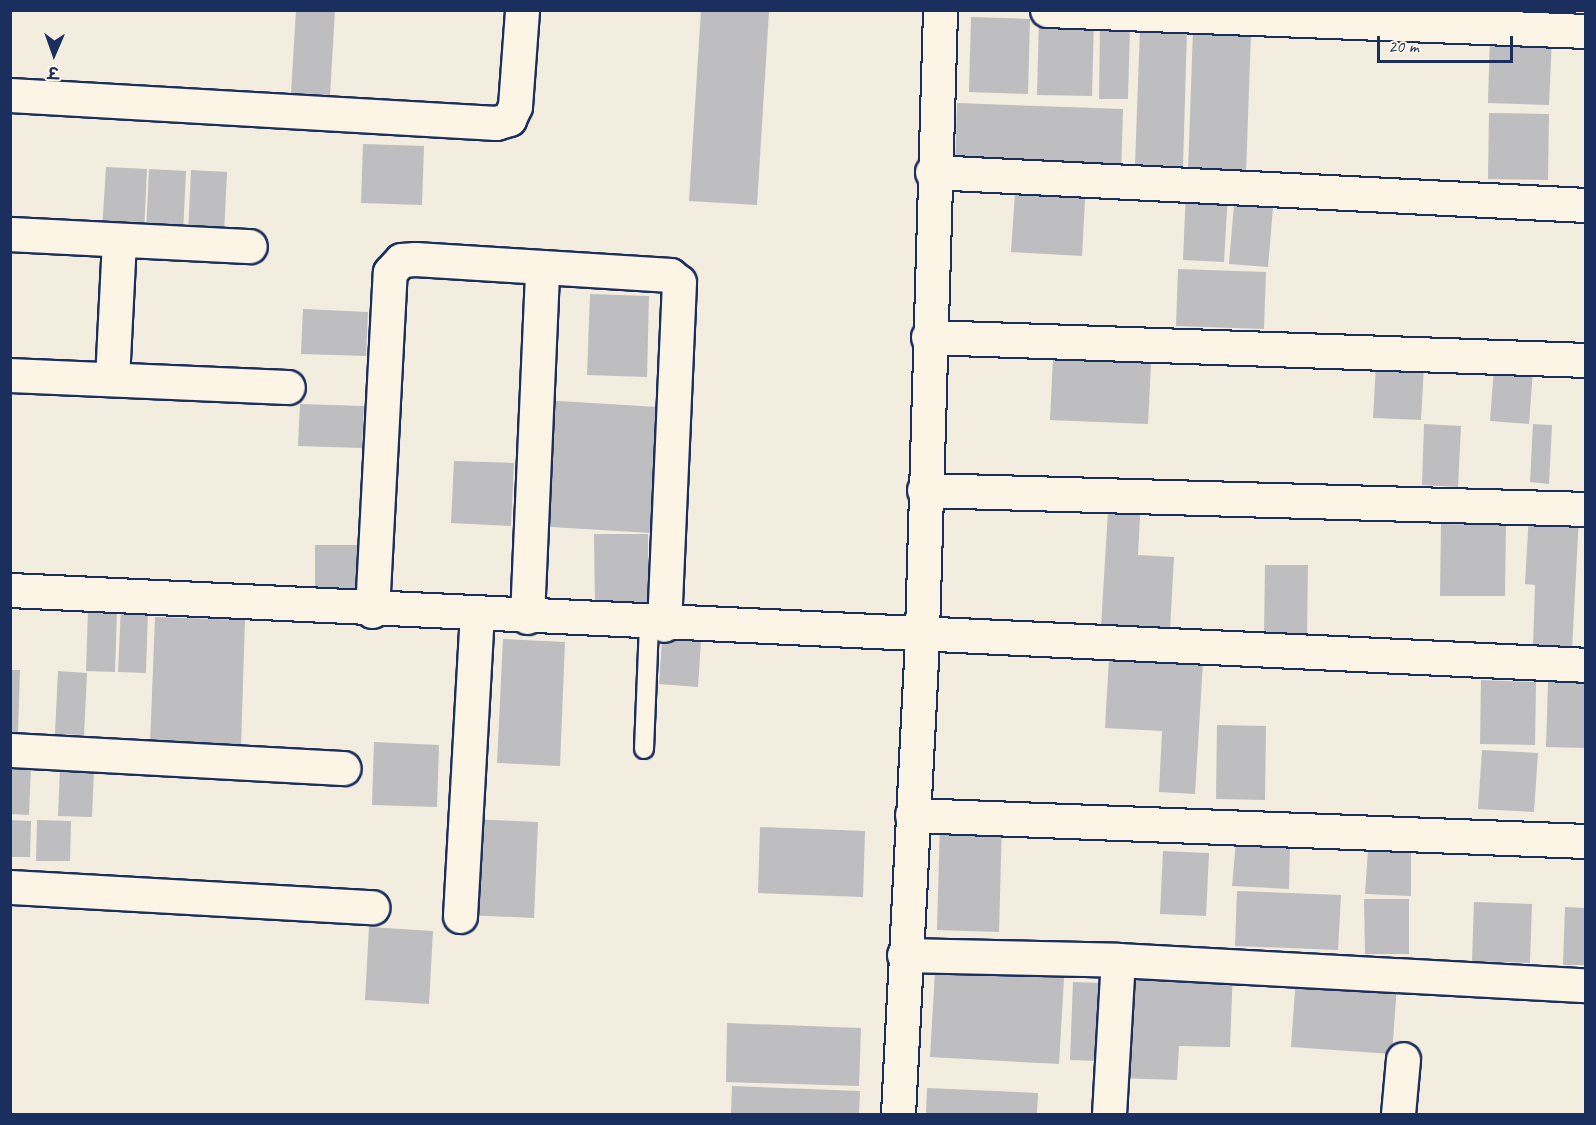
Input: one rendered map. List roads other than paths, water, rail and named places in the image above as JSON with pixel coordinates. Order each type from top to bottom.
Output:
[{"type":"street","points":[[10,95],[495,123],[509,119],[515,106],[522,10]]},
{"type":"street","points":[[898,1114],[904,955],[922,632],[932,172],[940,10]]},
{"type":"street","points":[[1047,10],[1586,31]]},
{"type":"street","points":[[932,172],[1586,205]]},
{"type":"street","points":[[10,234],[250,246]]},
{"type":"street","points":[[112,379],[119,240]]},
{"type":"street","points":[[372,611],[390,272],[401,260],[415,259],[669,275],[679,282],[656,624]]},
{"type":"street","points":[[527,617],[542,267]]},
{"type":"street","points":[[928,337],[1586,360]]},
{"type":"street","points":[[10,375],[288,387]]},
{"type":"street","points":[[924,490],[1586,509]]},
{"type":"street","points":[[10,590],[372,611],[656,624],[922,632],[1586,665]]},
{"type":"street","points":[[460,916],[477,615]]},
{"type":"street","points":[[10,750],[344,768]]},
{"type":"street","points":[[912,815],[1586,841]]},
{"type":"street","points":[[10,887],[372,907]]},
{"type":"street","points":[[904,955],[1118,960],[1586,985]]},
{"type":"street","points":[[1108,1114],[1118,960]]},
{"type":"street","points":[[1398,1114],[1403,1059]]},
{"type":"lane","points":[[644,749],[656,624]]}]
